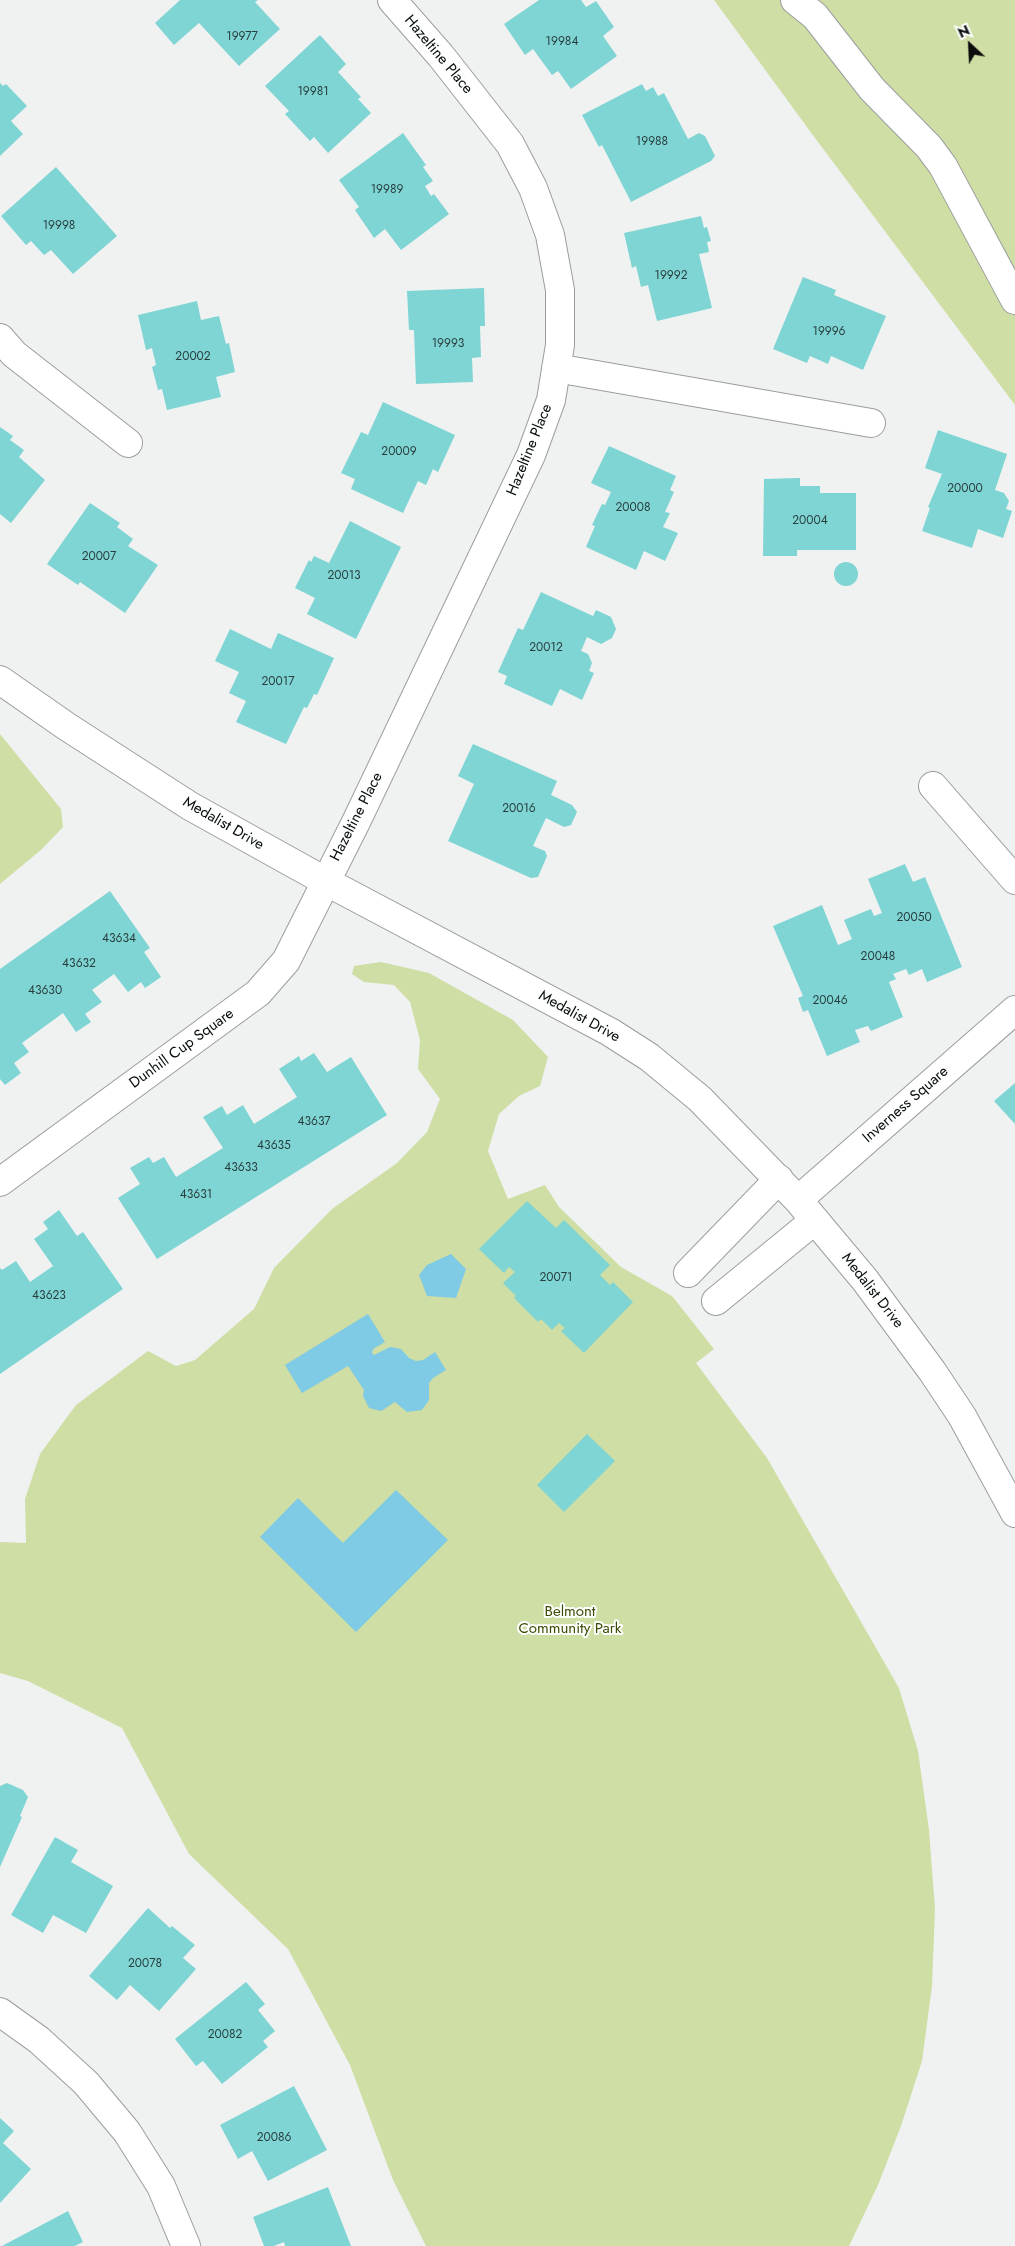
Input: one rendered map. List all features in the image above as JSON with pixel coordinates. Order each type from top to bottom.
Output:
[{"type":"street","name":"Hazeltine Place","points":[[324,881],[356,822],[531,455],[551,400],[560,346],[560,290],[550,235],[533,188],[510,144],[441,56],[392,0]]},
{"type":"street","points":[[795,0],[814,16],[872,89],[929,146],[943,166],[1015,300]]},
{"type":"street","points":[[0,338],[14,354],[128,443]]},
{"type":"street","points":[[556,368],[871,423]]},
{"type":"street","name":"Medalist Drive","points":[[0,680],[66,726],[190,806],[324,881],[610,1032],[649,1057],[700,1099],[779,1179],[865,1280],[932,1371],[962,1416],[1015,1513]]},
{"type":"street","points":[[933,786],[1015,880]]},
{"type":"street","name":"Dunhill Cup Square","points":[[0,1182],[258,993],[286,961],[324,881]]},
{"type":"street","name":"Inverness Square","points":[[716,1301],[807,1210],[1015,1010]]},
{"type":"street","points":[[688,1273],[779,1179]]},
{"type":"street","points":[[0,2012],[39,2040],[86,2083],[127,2132],[161,2186],[186,2246]]},
{"type":"green space","points":[[714,0],[1015,0],[1015,405],[815,138]]},
{"type":"green space","points":[[0,734],[61,809],[63,827],[42,849],[0,884]]},
{"type":"green space","name":"Belmont Community Park","points":[[381,962],[429,973],[513,1020],[548,1057],[540,1086],[519,1096],[499,1114],[488,1151],[508,1199],[545,1185],[559,1207],[621,1267],[672,1296],[714,1349],[696,1363],[767,1458],[899,1688],[918,1751],[929,1830],[935,1909],[932,1986],[922,2061],[901,2126],[878,2185],[849,2246],[426,2246],[393,2180],[350,2065],[288,1949],[189,1854],[122,1728],[28,1681],[0,1673],[0,1542],[26,1543],[25,1499],[40,1454],[76,1405],[148,1351],[176,1366],[195,1360],[254,1309],[274,1268],[332,1209],[397,1163],[427,1132],[440,1099],[418,1069],[420,1040],[410,1002],[394,985],[364,982],[352,974],[354,966]]},
{"type":"water","points":[[451,1254],[466,1269],[456,1298],[427,1296],[419,1275],[427,1265]]},
{"type":"water","points":[[368,1314],[385,1342],[373,1349],[372,1353],[374,1355],[390,1347],[401,1349],[409,1358],[416,1361],[423,1360],[435,1352],[446,1370],[433,1378],[429,1383],[429,1400],[422,1410],[407,1412],[395,1402],[381,1411],[369,1408],[363,1396],[364,1390],[348,1366],[302,1393],[285,1365]]},
{"type":"water","points":[[396,1490],[448,1540],[356,1632],[260,1537],[298,1498],[343,1543]]},
{"type":"building","points":[[180,0],[258,0],[255,2],[280,29],[239,66],[199,23],[174,45],[155,23]]},
{"type":"building","points":[[539,0],[581,0],[586,7],[596,1],[614,27],[603,36],[617,56],[571,89],[558,71],[552,75],[533,49],[525,55],[504,24]]},
{"type":"building","points":[[320,35],[346,64],[338,72],[361,97],[358,99],[371,113],[328,153],[314,137],[310,141],[285,114],[289,111],[265,86]]},
{"type":"building","points":[[0,83],[3,86],[6,84],[27,106],[11,121],[23,134],[0,156]]},
{"type":"building","points":[[642,84],[646,91],[653,87],[658,96],[664,93],[688,139],[699,133],[705,136],[715,156],[711,161],[631,202],[602,145],[599,147],[582,115]]},
{"type":"building","points":[[403,133],[426,165],[423,167],[433,181],[425,186],[431,196],[434,194],[449,214],[401,250],[385,229],[374,238],[355,210],[359,207],[339,180]]},
{"type":"building","points":[[56,167],[117,236],[73,274],[51,250],[44,255],[31,241],[26,245],[1,216]]},
{"type":"building","points":[[701,216],[704,228],[707,227],[711,241],[707,242],[709,252],[699,254],[712,308],[657,321],[648,285],[641,287],[636,266],[632,268],[624,233]]},
{"type":"building","points":[[803,277],[836,290],[834,295],[886,316],[863,370],[831,356],[828,364],[810,356],[807,363],[773,349]]},
{"type":"building","points":[[484,288],[485,326],[480,326],[481,357],[472,358],[473,382],[416,384],[414,330],[409,330],[407,291]]},
{"type":"building","points":[[197,301],[201,320],[219,316],[226,344],[229,343],[235,372],[216,377],[221,397],[167,410],[162,389],[158,390],[152,367],[156,365],[152,348],[146,350],[138,315]]},
{"type":"building","points":[[383,402],[455,435],[438,472],[433,469],[426,485],[418,481],[403,513],[351,489],[355,479],[341,473],[361,432],[368,435]]},
{"type":"building","points":[[0,427],[13,436],[10,440],[24,450],[19,457],[45,480],[11,523],[0,514]]},
{"type":"building","points":[[938,430],[1007,454],[995,490],[1004,493],[1009,501],[1006,509],[1012,511],[1003,538],[978,529],[972,548],[922,531],[930,508],[928,507],[942,474],[925,468]]},
{"type":"building","points":[[609,446],[676,476],[670,490],[674,492],[665,512],[670,513],[663,527],[678,533],[665,561],[644,551],[636,570],[586,547],[595,526],[592,525],[602,504],[605,505],[611,492],[591,483]]},
{"type":"building","points":[[800,478],[800,486],[820,486],[820,493],[856,493],[856,550],[797,550],[797,556],[763,556],[764,479]]},
{"type":"building","points":[[90,503],[120,523],[117,527],[133,539],[128,546],[158,565],[125,613],[80,582],[78,585],[47,564]]},
{"type":"building","points":[[350,521],[401,547],[356,639],[307,614],[315,598],[295,588],[309,560],[311,562],[314,556],[329,563]]},
{"type":"building","points":[[846,562],[854,566],[858,574],[854,582],[846,586],[838,582],[834,574],[838,566]]},
{"type":"building","points":[[541,592],[593,616],[596,610],[611,617],[616,629],[612,638],[601,644],[587,637],[581,651],[588,654],[592,663],[589,671],[594,673],[582,700],[560,689],[552,706],[504,684],[507,676],[498,672],[518,628],[523,630]]},
{"type":"building","points":[[230,629],[271,649],[278,633],[334,658],[317,695],[314,694],[307,708],[304,707],[286,744],[236,722],[246,701],[229,693],[239,672],[215,661]]},
{"type":"building","points":[[473,744],[557,781],[551,795],[572,805],[577,812],[571,825],[564,827],[546,818],[533,846],[545,851],[547,856],[538,877],[531,878],[448,841],[474,784],[458,776]]},
{"type":"building","points":[[905,864],[913,882],[925,877],[962,967],[927,982],[922,969],[909,975],[906,969],[893,974],[896,979],[889,982],[903,1017],[871,1031],[868,1026],[855,1030],[860,1042],[827,1056],[808,1010],[803,1012],[798,998],[803,996],[773,926],[822,905],[838,945],[852,939],[844,920],[871,909],[874,916],[882,913],[868,879]]},
{"type":"building","points":[[110,891],[150,948],[144,952],[161,977],[145,988],[141,982],[128,992],[114,974],[92,990],[102,1002],[85,1014],[91,1022],[76,1032],[63,1013],[22,1043],[29,1052],[14,1063],[21,1073],[5,1085],[0,1079],[0,969]]},
{"type":"building","points":[[314,1053],[327,1072],[351,1057],[387,1115],[157,1259],[118,1198],[140,1184],[130,1168],[149,1157],[153,1163],[164,1157],[176,1177],[223,1148],[203,1117],[222,1106],[227,1115],[243,1105],[254,1124],[297,1097],[279,1069],[299,1056],[301,1061]]},
{"type":"building","points":[[1015,1083],[1015,1124],[994,1101]]},
{"type":"building","points":[[527,1201],[556,1228],[564,1220],[610,1265],[600,1275],[610,1285],[613,1282],[633,1302],[584,1353],[561,1331],[565,1328],[559,1323],[552,1330],[541,1319],[538,1322],[514,1298],[516,1296],[503,1283],[515,1272],[509,1267],[504,1273],[479,1249]]},
{"type":"building","points":[[59,1210],[77,1236],[83,1232],[123,1289],[0,1374],[0,1268],[2,1270],[16,1261],[30,1282],[53,1266],[34,1239],[48,1229],[43,1222]]},
{"type":"building","points":[[587,1434],[615,1461],[564,1512],[537,1485]]},
{"type":"building","points":[[7,1783],[23,1790],[28,1797],[20,1816],[22,1817],[0,1867],[0,1786]]},
{"type":"building","points":[[55,1837],[78,1850],[71,1862],[113,1886],[86,1933],[53,1915],[43,1933],[11,1915]]},
{"type":"building","points":[[148,1908],[170,1928],[172,1926],[195,1945],[183,1958],[196,1969],[159,2011],[130,1985],[117,2000],[89,1976]]},
{"type":"building","points":[[246,1982],[265,2004],[258,2010],[275,2031],[263,2041],[268,2047],[222,2084],[203,2061],[196,2066],[175,2039]]},
{"type":"building","points":[[294,2086],[327,2150],[268,2181],[252,2151],[238,2159],[220,2125]]},
{"type":"building","points":[[0,2118],[14,2131],[3,2143],[31,2169],[0,2203]]},
{"type":"building","points":[[328,2187],[351,2246],[285,2246],[284,2242],[274,2246],[264,2246],[253,2217]]},
{"type":"building","points":[[68,2211],[83,2242],[75,2246],[2,2246]]}]
